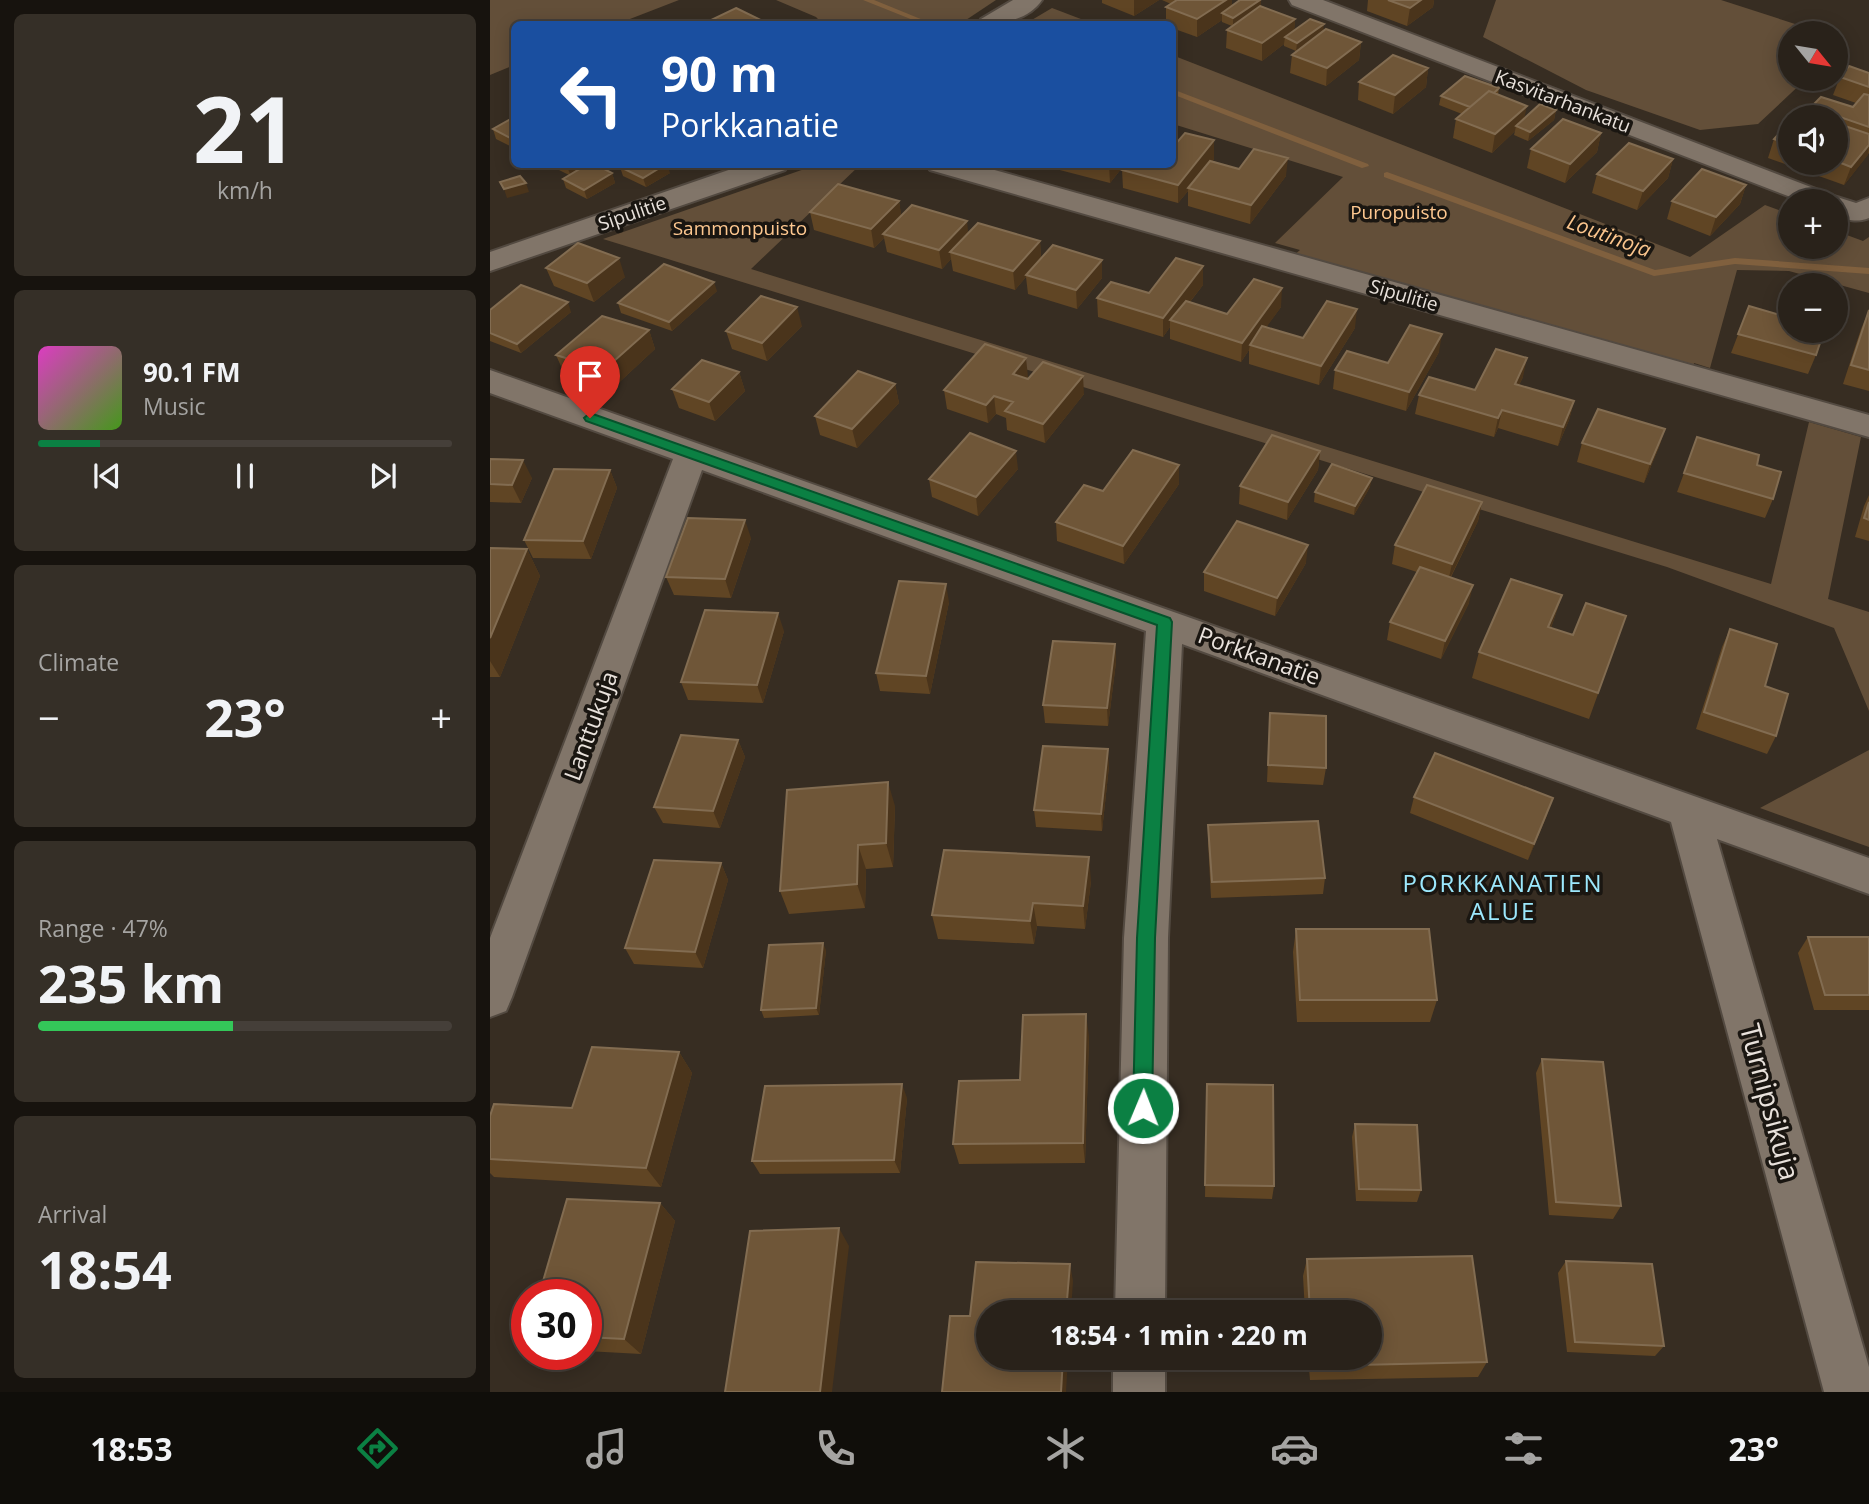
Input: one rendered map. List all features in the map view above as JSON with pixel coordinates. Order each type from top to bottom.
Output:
[{"type":"street","points":[[995,21],[1030,0]]},
{"type":"street","name":"Kasvitarhankatu","points":[[1301,0],[1334,5],[1796,189]]},
{"type":"street","name":"Sipulitie","points":[[490,262],[763,168]]},
{"type":"street","name":"Sipulitie","points":[[954,168],[1869,426]]},
{"type":"street","name":"Porkkanatie","points":[[490,381],[1869,876]]},
{"type":"street","name":"Lanttukuja","points":[[490,997],[691,455]]},
{"type":"street","points":[[1140,1300],[1146,938],[1165,622]]},
{"type":"street","name":"Turnipsikuja","points":[[1689,812],[1850,1392]]},
{"type":"street","points":[[1139,1370],[1139,1392]]},
{"type":"green space","points":[[490,0],[679,0],[625,21],[511,21],[511,66],[490,75]]},
{"type":"green space","points":[[776,0],[996,0],[964,21],[820,21]]},
{"type":"green space","points":[[1496,0],[1721,0],[1786,21],[1778,21],[1778,91],[1793,91],[1758,124],[1700,130],[1586,90],[1483,37]]},
{"type":"green space","points":[[1052,8],[1086,21],[1030,21]]},
{"type":"green space","name":"Puropuisto","points":[[1176,57],[1690,257],[1765,205],[1778,210],[1778,259],[1848,259],[1848,235],[1863,241],[1869,237],[1869,293],[1848,287],[1848,273],[1737,270],[1710,368],[1694,363],[1693,369],[1292,257],[1300,250],[1275,243],[1343,177],[1176,125]]},
{"type":"green space","name":"Sammonpuisto","points":[[807,168],[857,168],[751,269],[1771,584],[1809,422],[1861,437],[1828,599],[1869,612],[1869,711],[1834,628],[1667,567],[603,239]]},
{"type":"green space","points":[[1869,750],[1869,847],[1760,808]]},
{"type":"building","points":[[1177,0],[1226,0],[1197,19],[1166,7]]},
{"type":"building","points":[[1240,0],[1260,0],[1233,18],[1222,13]]},
{"type":"building","points":[[1388,0],[1421,0],[1410,8]]},
{"type":"building","points":[[1260,6],[1295,19],[1262,43],[1227,30]]},
{"type":"building","points":[[736,8],[763,21],[709,21]]},
{"type":"building","points":[[1310,19],[1324,24],[1297,43],[1285,37]]},
{"type":"building","points":[[1326,29],[1361,42],[1327,68],[1292,55]]},
{"type":"building","points":[[1393,55],[1428,68],[1395,95],[1359,82]]},
{"type":"building","points":[[1848,67],[1869,73],[1869,87],[1848,80]]},
{"type":"building","points":[[1465,76],[1499,88],[1494,93],[1489,91],[1470,107],[1441,96]]},
{"type":"building","points":[[1489,91],[1527,106],[1495,134],[1456,119]]},
{"type":"building","points":[[1864,94],[1869,95],[1869,127],[1848,120],[1848,105],[1853,107]]},
{"type":"building","points":[[1821,97],[1847,105],[1813,105]]},
{"type":"building","points":[[1540,104],[1556,110],[1530,132],[1516,126]]},
{"type":"building","points":[[511,119],[511,138],[493,129]]},
{"type":"building","points":[[1563,119],[1601,133],[1570,164],[1531,149]]},
{"type":"building","points":[[1848,127],[1869,134],[1869,145],[1851,167],[1848,166]]},
{"type":"building","points":[[1185,133],[1214,140],[1178,185],[1122,170],[1176,168],[1176,143]]},
{"type":"building","points":[[1629,143],[1673,159],[1643,191],[1597,174]]},
{"type":"building","points":[[1254,149],[1288,158],[1251,205],[1188,188],[1210,161],[1239,169]]},
{"type":"building","points":[[581,168],[603,168],[612,173],[584,190],[563,179]]},
{"type":"building","points":[[622,168],[659,168],[643,178]]},
{"type":"building","points":[[1702,169],[1746,185],[1716,217],[1672,201]]},
{"type":"building","points":[[520,176],[526,183],[504,189],[500,182]]},
{"type":"building","points":[[838,184],[899,201],[871,229],[810,212]]},
{"type":"building","points":[[912,205],[967,221],[939,250],[883,234]]},
{"type":"building","points":[[978,223],[1040,241],[1013,271],[950,252]]},
{"type":"building","points":[[578,243],[619,258],[587,283],[546,268]]},
{"type":"building","points":[[1053,245],[1102,260],[1076,290],[1026,275]]},
{"type":"building","points":[[1176,258],[1203,266],[1163,318],[1097,298],[1111,282],[1149,293]]},
{"type":"building","points":[[664,264],[714,282],[669,322],[618,303]]},
{"type":"building","points":[[1254,279],[1282,288],[1242,343],[1170,320],[1186,301],[1227,314]]},
{"type":"building","points":[[521,285],[568,302],[517,344],[490,333],[490,310]]},
{"type":"building","points":[[761,296],[797,307],[762,343],[726,331]]},
{"type":"building","points":[[1327,301],[1357,309],[1321,366],[1250,345],[1262,326],[1303,338]]},
{"type":"building","points":[[1749,306],[1778,314],[1778,343],[1820,343],[1816,355],[1738,334]]},
{"type":"building","points":[[1869,310],[1869,370],[1851,365]]},
{"type":"building","points":[[602,316],[649,330],[604,370],[556,355]]},
{"type":"building","points":[[1410,325],[1442,334],[1409,392],[1335,370],[1347,351],[1388,363]]},
{"type":"building","points":[[985,344],[1026,358],[1013,374],[1028,379],[1043,362],[1083,376],[1043,424],[1005,411],[1013,402],[994,396],[986,405],[944,390]]},
{"type":"building","points":[[1496,349],[1527,358],[1515,384],[1574,401],[1563,427],[1502,410],[1498,418],[1419,395],[1429,377],[1475,390]]},
{"type":"building","points":[[702,360],[739,372],[709,402],[672,389]]},
{"type":"building","points":[[858,371],[895,384],[852,429],[815,416]]},
{"type":"building","points":[[1598,409],[1665,429],[1650,464],[1582,443]]},
{"type":"building","points":[[970,433],[1016,451],[976,497],[929,479]]},
{"type":"building","points":[[1272,435],[1320,451],[1288,502],[1240,486]]},
{"type":"building","points":[[1697,437],[1759,455],[1757,465],[1781,472],[1773,499],[1684,473]]},
{"type":"building","points":[[1133,450],[1179,465],[1123,546],[1056,522],[1084,485],[1103,491]]},
{"type":"building","points":[[490,459],[523,460],[512,485],[490,484]]},
{"type":"building","points":[[1332,464],[1372,478],[1355,506],[1315,492]]},
{"type":"building","points":[[554,469],[610,470],[583,541],[524,540]]},
{"type":"building","points":[[1427,485],[1482,502],[1452,564],[1395,545]]},
{"type":"building","points":[[1869,502],[1869,520],[1864,518]]},
{"type":"building","points":[[688,518],[745,520],[725,579],[666,577]]},
{"type":"building","points":[[1237,521],[1308,545],[1277,598],[1204,572]]},
{"type":"building","points":[[490,548],[527,549],[490,638]]},
{"type":"building","points":[[1420,567],[1473,585],[1445,641],[1390,622]]},
{"type":"building","points":[[1511,579],[1562,595],[1548,627],[1573,635],[1586,603],[1626,616],[1598,693],[1479,652]]},
{"type":"building","points":[[899,581],[946,584],[926,676],[876,673]]},
{"type":"building","points":[[705,610],[778,613],[757,685],[681,682]]},
{"type":"building","points":[[1730,629],[1777,644],[1765,686],[1788,694],[1776,736],[1704,712]]},
{"type":"building","points":[[1053,641],[1115,644],[1107,708],[1043,705]]},
{"type":"building","points":[[1270,713],[1326,716],[1326,768],[1268,765]]},
{"type":"building","points":[[681,735],[738,740],[713,811],[654,807]]},
{"type":"building","points":[[1043,746],[1108,749],[1101,814],[1034,810]]},
{"type":"building","points":[[1435,753],[1553,798],[1534,844],[1414,797]]},
{"type":"building","points":[[888,782],[886,843],[858,845],[857,884],[780,891],[787,790]]},
{"type":"building","points":[[1318,821],[1325,878],[1212,882],[1208,825]]},
{"type":"building","points":[[944,850],[1089,857],[1083,906],[1033,903],[1030,921],[932,915]]},
{"type":"building","points":[[654,860],[721,863],[695,952],[625,948]]},
{"type":"building","points":[[1296,929],[1429,929],[1437,1000],[1300,1000]]},
{"type":"building","points":[[1808,937],[1869,937],[1869,995],[1825,995]]},
{"type":"building","points":[[823,943],[816,1008],[761,1010],[769,945]]},
{"type":"building","points":[[1086,1014],[1083,1143],[953,1144],[959,1081],[1020,1080],[1023,1015]]},
{"type":"building","points":[[592,1047],[679,1052],[646,1168],[490,1159],[490,1116],[494,1104],[572,1108]]},
{"type":"building","points":[[1542,1059],[1603,1062],[1621,1206],[1556,1202]]},
{"type":"building","points":[[902,1084],[894,1160],[752,1161],[765,1086]]},
{"type":"building","points":[[1207,1084],[1273,1085],[1274,1186],[1205,1185]]},
{"type":"building","points":[[1355,1124],[1417,1125],[1421,1190],[1359,1189]]},
{"type":"building","points":[[567,1199],[660,1203],[624,1339],[602,1338],[602,1279],[544,1279]]},
{"type":"building","points":[[839,1228],[820,1392],[725,1392],[750,1231]]},
{"type":"building","points":[[1472,1256],[1487,1362],[1382,1364],[1382,1300],[1309,1300],[1307,1259]]},
{"type":"building","points":[[1566,1261],[1652,1264],[1664,1346],[1575,1342]]},
{"type":"building","points":[[976,1262],[1070,1264],[1067,1300],[976,1300],[976,1370],[1062,1370],[1061,1392],[942,1392],[950,1316],[970,1316]]},
{"type":"waterway","name":"Loutinoja","points":[[867,0],[921,21]]},
{"type":"waterway","name":"Loutinoja","points":[[1176,93],[1365,166]]},
{"type":"waterway","name":"Loutinoja","points":[[1387,175],[1654,273],[1735,261],[1869,271]]},
{"type":"district","name":"PORKKANATIEN ALUE","points":[[1503,898]]},
{"type":"route","points":[[590,418],[1165,622],[1146,938],[1143,1108]]}]
